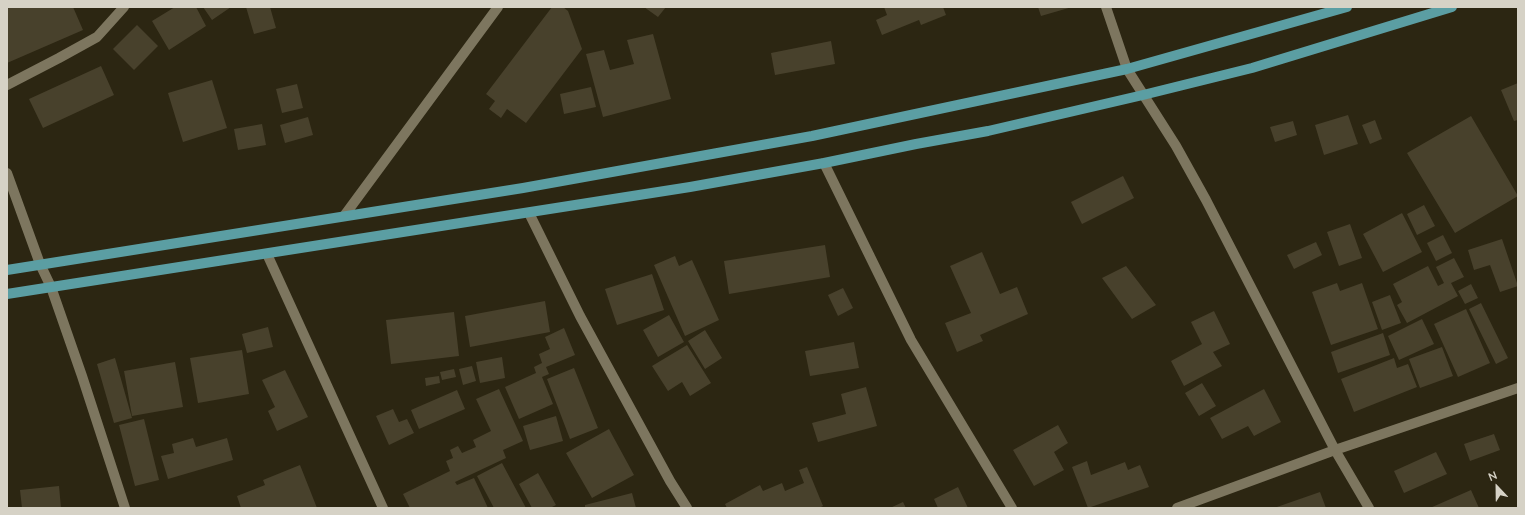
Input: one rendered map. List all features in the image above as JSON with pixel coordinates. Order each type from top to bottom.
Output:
[{"type":"main road","points":[[7,270],[523,188],[812,136],[1126,69],[1346,7]]},
{"type":"main road","points":[[7,294],[529,214],[824,163],[988,131],[1252,68],[1452,7]]},
{"type":"street","points":[[7,85],[97,37],[124,7]]},
{"type":"street","points":[[344,216],[498,7]]},
{"type":"street","points":[[1106,7],[1126,69],[1176,146],[1206,200],[1335,450],[1369,508]]},
{"type":"street","points":[[824,163],[911,340],[1012,508]]},
{"type":"street","points":[[7,173],[40,264],[51,287],[125,508]]},
{"type":"street","points":[[529,214],[580,316],[670,481],[687,508]]},
{"type":"street","points":[[267,254],[383,508]]},
{"type":"street","points":[[1177,508],[1335,450],[1518,388]]},
{"type":"building","points":[[7,7],[73,7],[83,30],[7,63]]},
{"type":"building","points":[[175,7],[196,7],[206,26],[169,50],[152,21]]},
{"type":"building","points":[[203,7],[231,7],[212,20]]},
{"type":"building","points":[[246,7],[270,7],[276,28],[254,34]]},
{"type":"building","points":[[552,7],[563,7],[568,11],[582,49],[526,123],[507,109],[501,118],[489,109],[495,101],[486,94]]},
{"type":"building","points":[[644,7],[666,7],[658,17]]},
{"type":"building","points":[[884,7],[943,7],[946,15],[921,25],[919,20],[882,35],[876,20],[887,15]]},
{"type":"building","points":[[1038,7],[1072,7],[1041,16]]},
{"type":"building","points":[[137,25],[158,46],[134,70],[113,49]]},
{"type":"building","points":[[653,34],[671,99],[603,117],[586,54],[604,50],[610,70],[634,64],[627,40]]},
{"type":"building","points":[[831,41],[835,64],[775,75],[771,53]]},
{"type":"building","points":[[101,66],[114,95],[43,128],[29,99]]},
{"type":"building","points":[[212,80],[227,128],[183,142],[168,93]]},
{"type":"building","points":[[1518,83],[1518,120],[1514,121],[1501,90]]},
{"type":"building","points":[[297,84],[303,108],[282,113],[276,89]]},
{"type":"building","points":[[591,87],[596,107],[564,114],[560,94]]},
{"type":"building","points":[[1348,115],[1358,144],[1324,155],[1315,125]]},
{"type":"building","points":[[1471,116],[1518,196],[1455,233],[1407,153]]},
{"type":"building","points":[[308,117],[313,135],[285,143],[280,125]]},
{"type":"building","points":[[1375,120],[1382,139],[1370,144],[1362,125]]},
{"type":"building","points":[[1293,121],[1297,135],[1275,142],[1270,127]]},
{"type":"building","points":[[262,124],[266,145],[238,150],[234,129]]},
{"type":"building","points":[[1123,176],[1134,198],[1082,224],[1071,202]]},
{"type":"building","points":[[1424,205],[1435,226],[1417,235],[1407,214]]},
{"type":"building","points":[[1402,213],[1422,252],[1383,272],[1363,234]]},
{"type":"building","points":[[1350,224],[1362,258],[1339,266],[1327,232]]},
{"type":"building","points":[[1443,235],[1452,253],[1436,261],[1427,243]]},
{"type":"building","points":[[1502,239],[1518,286],[1500,292],[1490,265],[1474,270],[1468,250]]},
{"type":"building","points":[[1316,242],[1322,255],[1294,269],[1287,255]]},
{"type":"building","points":[[825,245],[830,277],[729,294],[724,261]]},
{"type":"building","points":[[982,252],[1000,294],[1017,287],[1028,314],[980,335],[983,341],[957,352],[945,323],[971,313],[950,266]]},
{"type":"building","points":[[675,256],[679,266],[692,260],[719,320],[685,336],[654,265]]},
{"type":"building","points":[[1454,258],[1464,277],[1451,283],[1458,296],[1407,323],[1397,305],[1402,302],[1393,284],[1428,266],[1438,286],[1444,283],[1436,267]]},
{"type":"building","points":[[1126,266],[1156,305],[1132,319],[1102,278]]},
{"type":"building","points":[[652,274],[664,310],[617,325],[605,289]]},
{"type":"building","points":[[1337,283],[1340,291],[1362,283],[1378,329],[1331,345],[1312,292]]},
{"type":"building","points":[[1471,284],[1478,298],[1465,304],[1458,291]]},
{"type":"building","points":[[843,288],[853,308],[838,316],[828,295]]},
{"type":"building","points":[[1390,295],[1401,323],[1382,330],[1372,302]]},
{"type":"building","points":[[545,301],[550,332],[470,347],[465,316]]},
{"type":"building","points":[[1481,303],[1508,358],[1496,364],[1469,309]]},
{"type":"building","points":[[1466,309],[1490,363],[1458,377],[1434,324]]},
{"type":"building","points":[[1214,311],[1230,344],[1213,352],[1222,366],[1184,386],[1171,361],[1202,344],[1191,322]]},
{"type":"building","points":[[454,312],[459,356],[391,364],[386,320]]},
{"type":"building","points":[[669,315],[684,342],[658,357],[643,330]]},
{"type":"building","points":[[1422,319],[1434,344],[1399,360],[1388,336]]},
{"type":"building","points":[[268,327],[273,347],[247,353],[242,334]]},
{"type":"building","points":[[564,328],[575,355],[546,367],[549,374],[542,377],[553,404],[519,419],[505,387],[536,373],[534,367],[542,363],[539,354],[550,349],[545,337]]},
{"type":"building","points":[[705,330],[722,358],[705,369],[688,341]]},
{"type":"building","points":[[1383,333],[1390,355],[1338,373],[1331,352]]},
{"type":"building","points":[[854,342],[859,368],[810,376],[805,351]]},
{"type":"building","points":[[687,345],[711,383],[690,396],[682,382],[668,391],[652,366]]},
{"type":"building","points":[[1442,347],[1453,376],[1420,388],[1409,359]]},
{"type":"building","points":[[242,350],[249,394],[198,403],[190,358]]},
{"type":"building","points":[[502,357],[505,378],[480,383],[476,362]]},
{"type":"building","points":[[115,358],[132,418],[114,423],[97,364]]},
{"type":"building","points":[[1394,358],[1397,368],[1408,364],[1417,387],[1354,412],[1341,379]]},
{"type":"building","points":[[175,362],[183,407],[132,416],[124,371]]},
{"type":"building","points":[[472,366],[476,381],[463,385],[459,369]]},
{"type":"building","points":[[574,368],[598,428],[570,439],[547,379]]},
{"type":"building","points":[[454,369],[456,377],[442,380],[440,372]]},
{"type":"building","points":[[285,370],[308,417],[277,431],[268,411],[275,407],[262,380]]},
{"type":"building","points":[[439,376],[440,383],[426,386],[425,378]]},
{"type":"building","points":[[1202,383],[1216,406],[1199,416],[1185,393]]},
{"type":"building","points":[[866,387],[877,426],[818,442],[812,423],[846,414],[841,394]]},
{"type":"building","points":[[499,389],[523,441],[503,450],[506,458],[455,482],[457,485],[474,478],[488,508],[410,508],[403,494],[450,471],[446,461],[453,458],[450,450],[458,446],[462,453],[476,447],[473,440],[491,431],[476,399]]},
{"type":"building","points":[[1264,389],[1281,422],[1254,436],[1248,426],[1222,439],[1210,418]]},
{"type":"building","points":[[457,390],[465,409],[419,429],[411,410]]},
{"type":"building","points":[[393,409],[399,422],[407,419],[414,433],[389,445],[376,416]]},
{"type":"building","points":[[556,416],[563,441],[530,450],[523,426]]},
{"type":"building","points":[[144,419],[159,480],[135,486],[119,425]]},
{"type":"building","points":[[1058,425],[1068,443],[1054,452],[1064,470],[1034,486],[1013,450]]},
{"type":"building","points":[[609,429],[634,475],[592,498],[566,453]]},
{"type":"building","points":[[1494,434],[1500,450],[1470,461],[1464,444]]},
{"type":"building","points":[[193,438],[196,447],[227,438],[233,460],[168,479],[161,456],[174,453],[172,444]]},
{"type":"building","points":[[1436,452],[1447,474],[1404,493],[1394,471]]},
{"type":"building","points":[[1087,461],[1091,475],[1125,462],[1128,470],[1140,465],[1149,487],[1088,508],[1072,467]]},
{"type":"building","points":[[502,463],[526,508],[494,508],[477,476]]},
{"type":"building","points":[[300,465],[317,508],[241,508],[237,496],[265,485],[263,480]]},
{"type":"building","points":[[807,467],[823,506],[819,508],[727,508],[725,504],[760,485],[763,491],[782,483],[785,491],[804,483],[799,470]]},
{"type":"building","points":[[538,473],[556,505],[550,508],[532,508],[519,484]]},
{"type":"building","points":[[59,486],[61,508],[22,508],[20,490]]},
{"type":"building","points":[[958,487],[968,508],[938,508],[934,499]]},
{"type":"building","points":[[1471,490],[1479,508],[1430,508]]},
{"type":"building","points":[[1320,492],[1326,508],[1274,508]]},
{"type":"building","points":[[632,493],[636,508],[585,508],[585,505]]},
{"type":"building","points":[[903,502],[906,508],[890,508]]}]
